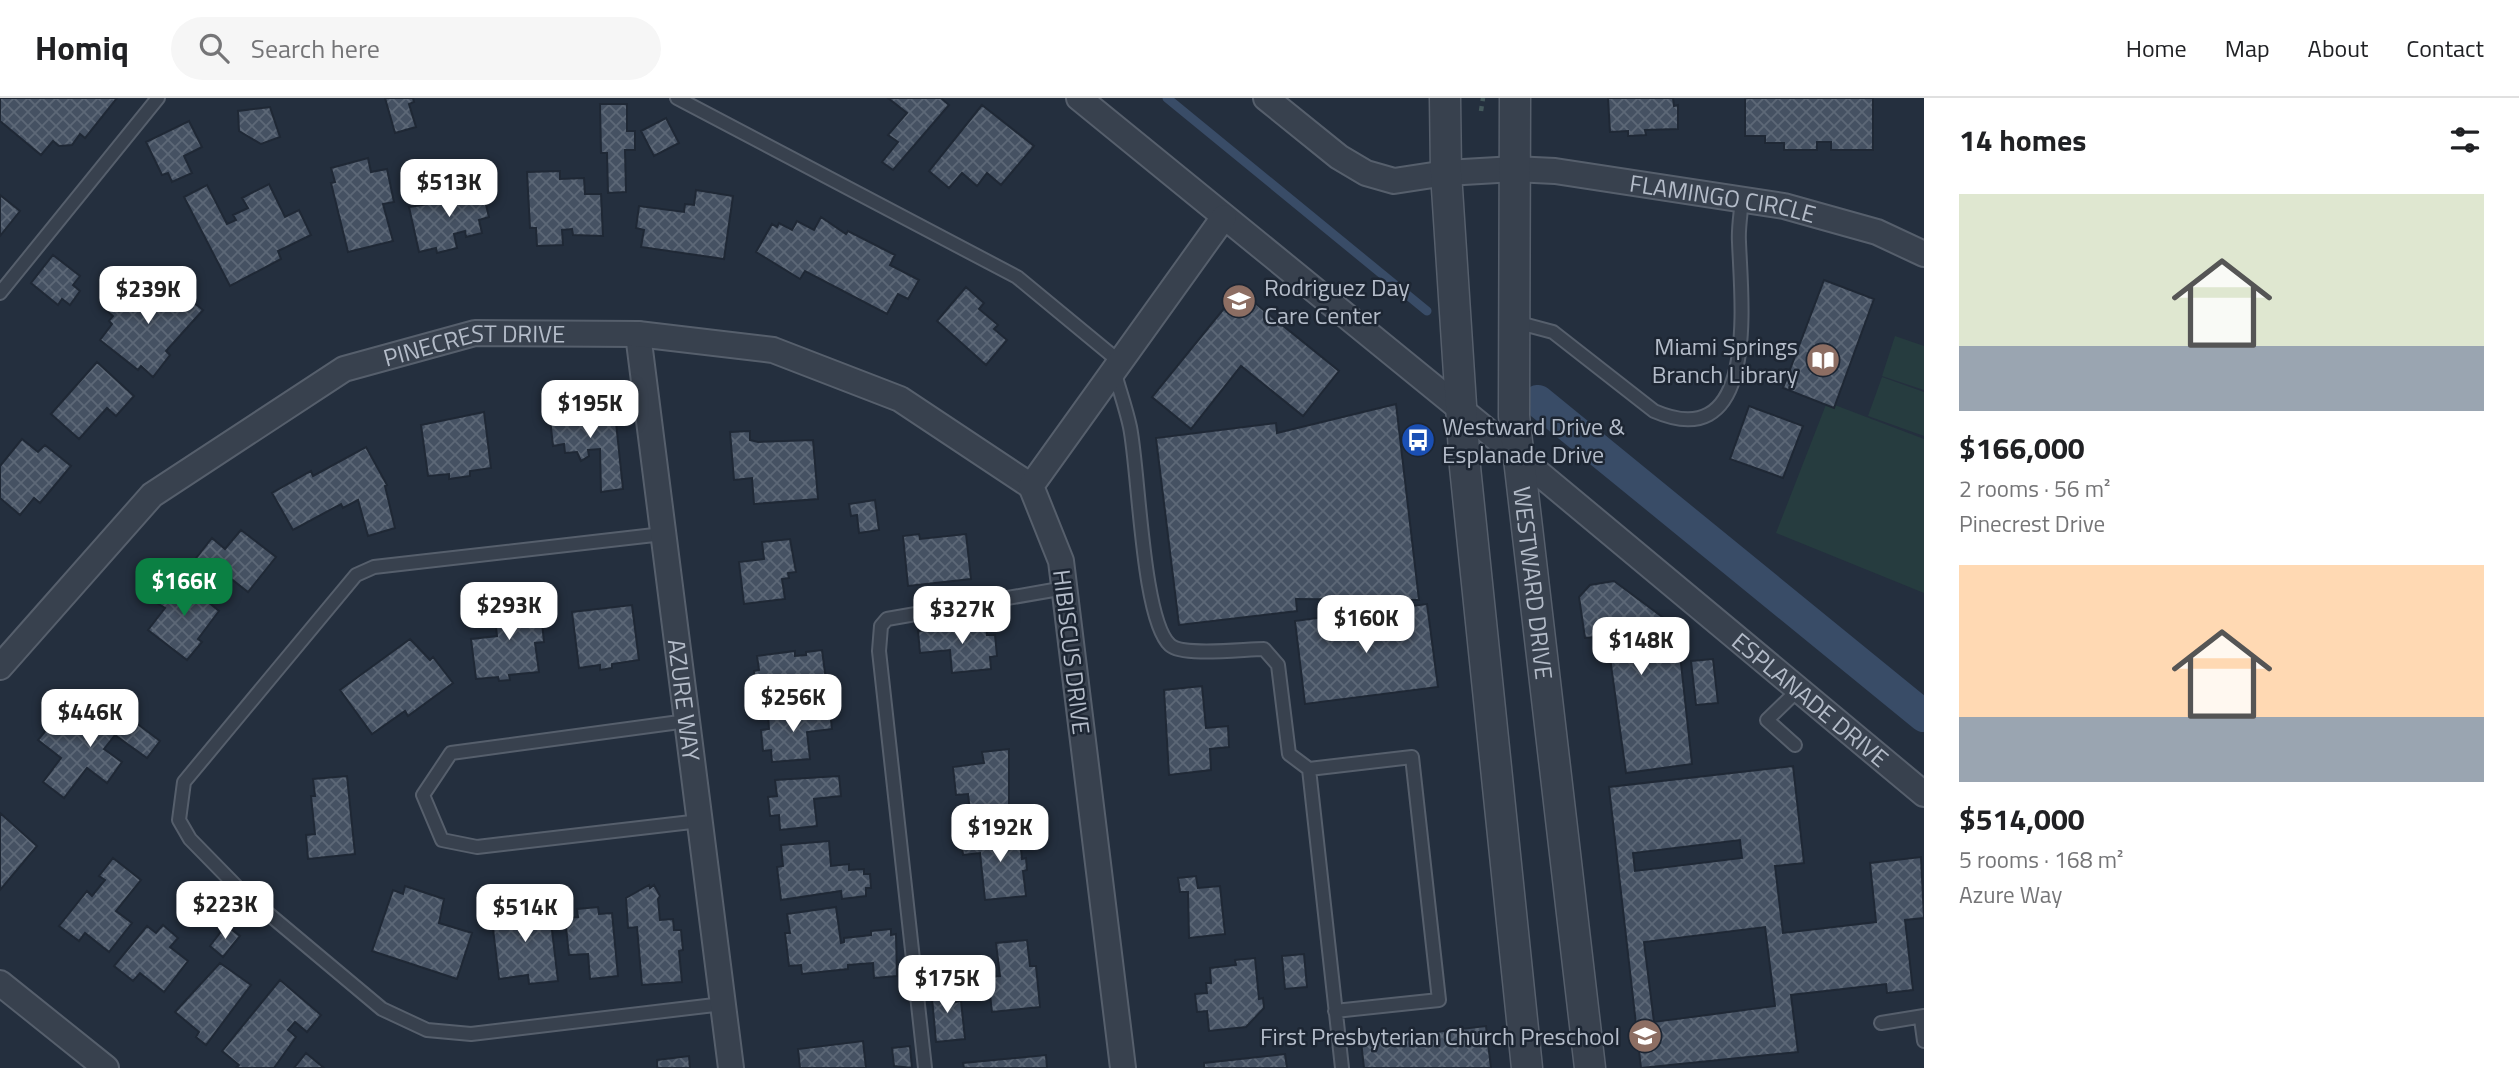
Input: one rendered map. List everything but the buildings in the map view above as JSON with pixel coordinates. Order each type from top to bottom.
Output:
[{"type":"street","name":"ESPLANADE DRIVE","points":[[1079,98],[1517,456],[1924,794]]},
{"type":"street","name":"FLAMINGO CIRCLE","points":[[1266,98],[1339,157],[1366,173],[1394,181],[1446,173],[1515,169],[1555,171],[1742,198],[1864,228],[1924,254]]},
{"type":"street","name":"WESTWARD DRIVE","points":[[1503,104],[1515,169],[1512,321],[1517,456],[1590,1068]]},
{"type":"street","points":[[1457,105],[1446,173],[1460,410],[1527,1068]]},
{"type":"street","points":[[1031,486],[1224,217]]},
{"type":"street","name":"PINECREST DRIVE","points":[[0,667],[152,495],[344,369],[475,333],[638,334],[772,350],[900,400],[1031,486]]},
{"type":"street","name":"AZURE WAY","points":[[638,334],[732,1068]]},
{"type":"street","name":"HIBISCUS DRIVE","points":[[1031,486],[1061,561],[1123,1068]]},
{"type":"street","points":[[0,983],[106,1068]]},
{"type":"lane","points":[[0,293],[158,98]]},
{"type":"lane","points":[[677,98],[1017,277],[1117,366],[1130,428],[1152,602],[1161,634],[1171,647],[1186,651],[1264,649],[1271,654],[1278,665],[1289,754],[1309,769],[1412,757],[1439,1000],[1335,1011]]},
{"type":"lane","points":[[1512,321],[1553,332],[1661,414],[1693,418],[1717,411],[1731,390],[1740,335],[1743,287],[1739,240],[1742,198]]},
{"type":"lane","points":[[663,534],[374,568],[356,575],[184,782],[179,820],[190,839],[250,899],[382,1009],[427,1030],[471,1034],[723,1004]]},
{"type":"lane","points":[[925,1068],[879,651],[881,626],[887,620],[1065,588]]},
{"type":"lane","points":[[1795,745],[1767,720],[1798,691]]},
{"type":"lane","points":[[687,721],[452,753],[423,795],[442,840],[477,848],[700,821]]},
{"type":"lane","points":[[1309,769],[1342,1068]]},
{"type":"lane","points":[[1881,1023],[1922,1017],[1924,1041]]},
{"type":"path","points":[[1481,111],[1483,98]]},
{"type":"path","points":[[1457,105],[1481,111],[1503,104]]},
{"type":"green space","points":[[1895,336],[1924,346],[1924,390],[1882,376]]},
{"type":"green space","points":[[1882,377],[1924,392],[1924,436],[1868,416]]},
{"type":"green space","points":[[1827,402],[1924,439],[1924,593],[1776,533]]},
{"type":"waterway","points":[[1167,98],[1427,311]]},
{"type":"waterway","points":[[1538,401],[1924,716]]},
{"type":"place","name":"Rodriguez Day Care Center","points":[[1239,301]]},
{"type":"place","name":"Miami Springs Branch Library","points":[[1823,360]]},
{"type":"place","name":"Westward Drive & Esplanade Drive","points":[[1418,440]]},
{"type":"place","name":"First Presbyterian Church Preschool","points":[[1645,1036]]}]
